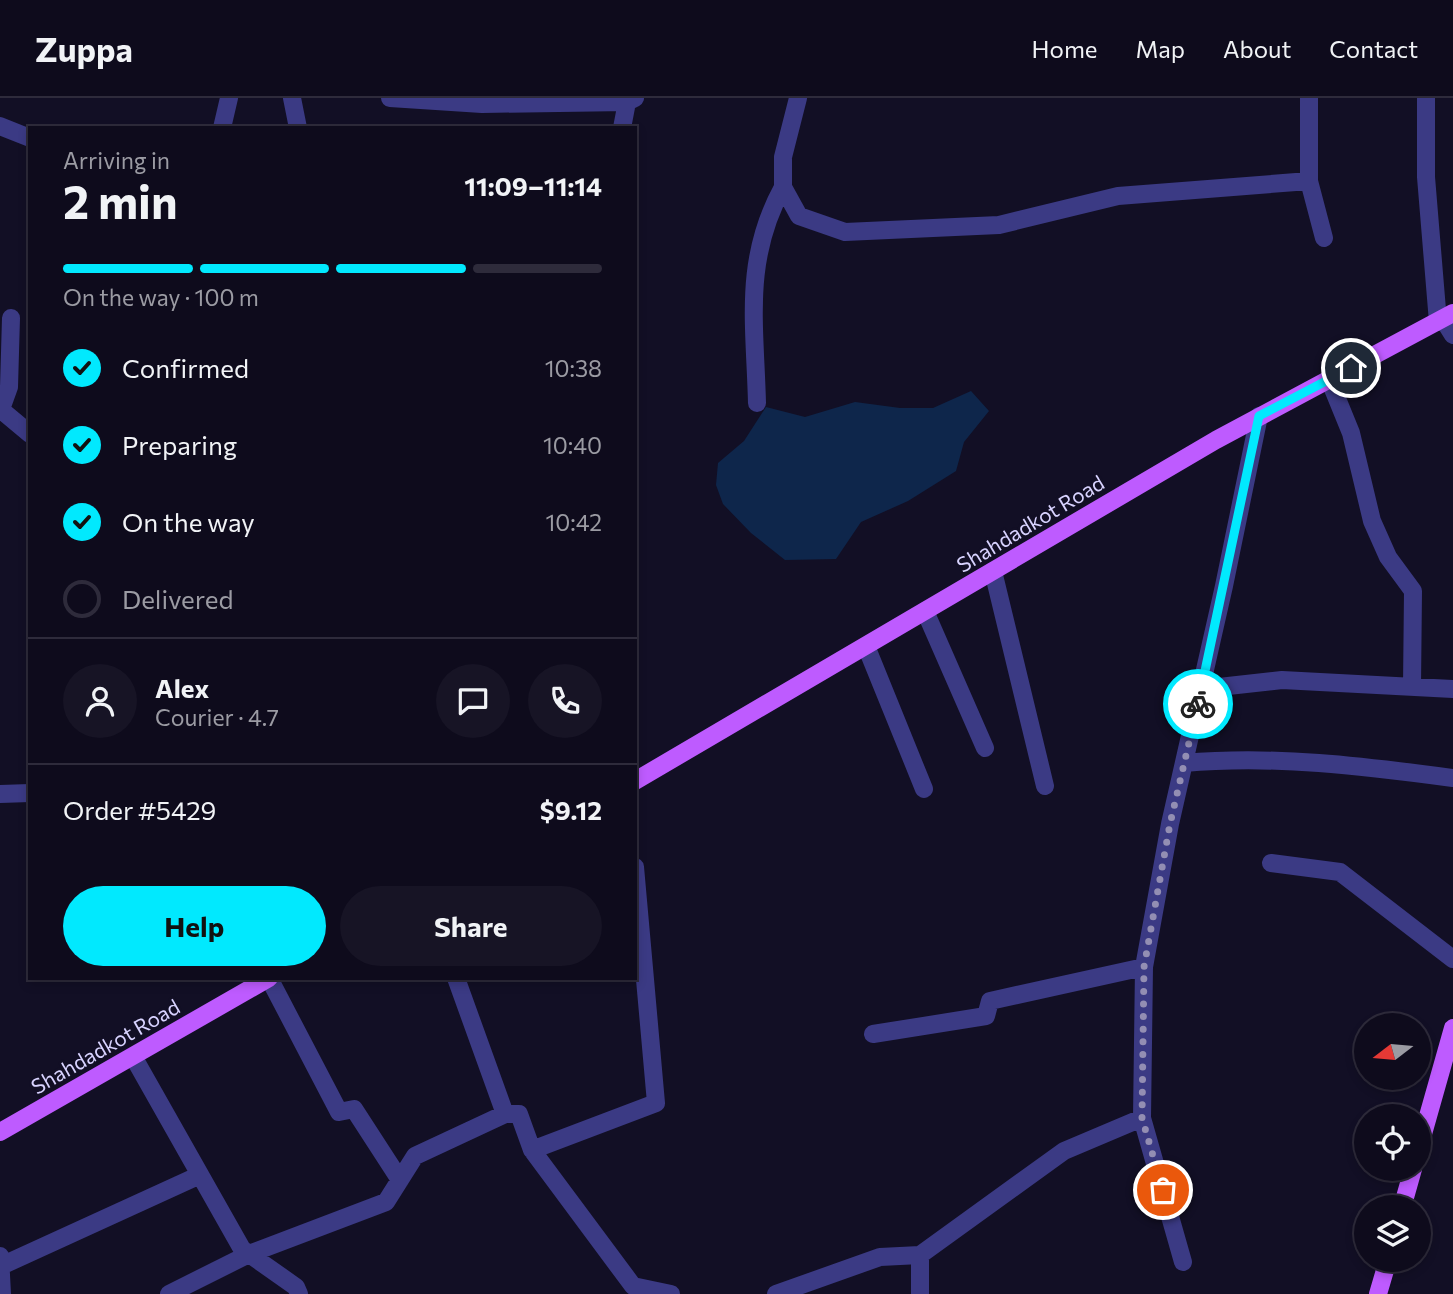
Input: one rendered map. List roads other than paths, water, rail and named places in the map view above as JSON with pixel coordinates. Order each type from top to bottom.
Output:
[{"type":"main road","name":"Shahdadkot Road","points":[[637,781],[1259,416],[1445,318]]},
{"type":"main road","name":"Shahdadkot Road","points":[[0,1132],[134,1058],[266,980]]},
{"type":"main road","points":[[1431,1106],[1453,1028]]},
{"type":"main road","points":[[1378,1294],[1384,1272]]},
{"type":"street","points":[[222,126],[229,98]]},
{"type":"street","points":[[292,98],[298,126]]},
{"type":"street","points":[[390,98],[456,99],[482,104],[631,100],[622,126]]},
{"type":"street","points":[[798,98],[783,158],[783,187],[799,216],[845,232],[999,225],[1118,196],[1309,181]]},
{"type":"street","points":[[1309,98],[1309,181],[1324,238]]},
{"type":"street","points":[[1426,98],[1426,177],[1445,318],[1453,335]]},
{"type":"street","points":[[0,126],[28,137]]},
{"type":"street","points":[[757,403],[753,273],[766,217],[783,187]]},
{"type":"street","points":[[11,318],[9,387],[0,410],[28,432]]},
{"type":"street","points":[[1329,379],[1351,433],[1372,521],[1388,557],[1413,590],[1412,686]]},
{"type":"street","points":[[1183,1262],[1142,1118],[1144,967],[1184,763],[1259,416]]},
{"type":"street","points":[[993,571],[1045,786]]},
{"type":"street","points":[[925,611],[985,748]]},
{"type":"street","points":[[866,646],[924,789]]},
{"type":"street","points":[[1201,689],[1282,680],[1453,689]]},
{"type":"street","points":[[1184,763],[1280,759],[1366,766],[1453,778]]},
{"type":"street","points":[[0,794],[28,793]]},
{"type":"street","points":[[1271,863],[1340,872],[1453,959]]},
{"type":"street","points":[[532,1150],[656,1103],[637,889]]},
{"type":"street","points":[[873,1034],[986,1016],[990,1001],[1144,967]]},
{"type":"street","points":[[270,980],[339,1112],[354,1109],[400,1180]]},
{"type":"street","points":[[457,980],[505,1114]]},
{"type":"street","points":[[134,1058],[242,1249],[296,1287],[299,1294]]},
{"type":"street","points":[[169,1294],[248,1254],[386,1202],[415,1156],[505,1114],[519,1114],[532,1150],[629,1290],[671,1294]]},
{"type":"street","points":[[776,1294],[880,1257],[920,1255],[1064,1150],[1142,1118]]},
{"type":"street","points":[[1,1266],[200,1175]]},
{"type":"street","points":[[0,1254],[2,1294]]},
{"type":"street","points":[[920,1255],[920,1294]]},
{"type":"water","points":[[971,391],[989,411],[964,442],[956,471],[908,501],[861,522],[836,559],[785,560],[751,533],[723,504],[716,485],[718,463],[744,441],[766,407],[805,417],[855,402],[900,408],[933,408]]}]
